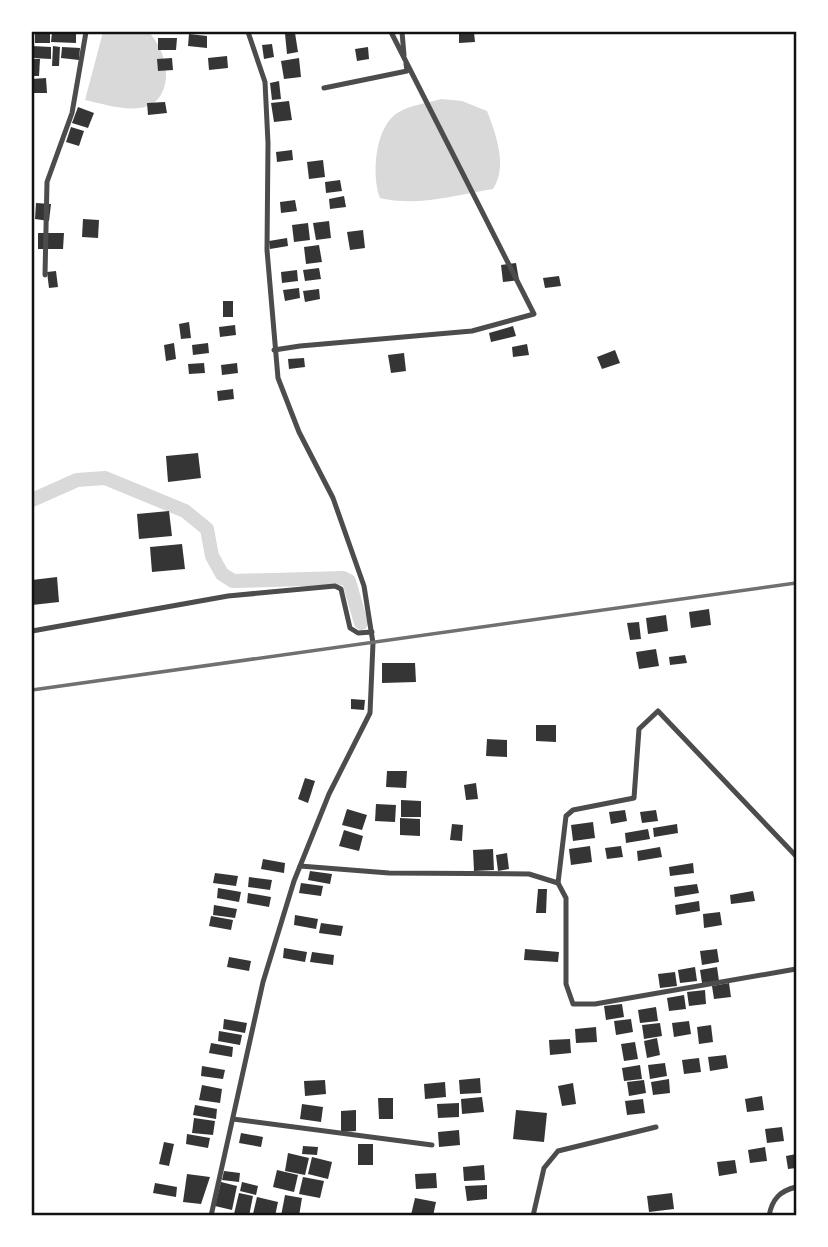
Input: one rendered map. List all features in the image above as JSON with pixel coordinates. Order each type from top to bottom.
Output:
[{"type":"street","points":[[45,275],[47,181],[72,113],[86,32]]},
{"type":"street","points":[[211,1216],[263,982],[300,866],[329,794],[370,713],[372,632],[364,586],[333,498],[299,432],[278,378],[267,250],[268,143],[265,82],[248,32]]},
{"type":"street","points":[[274,350],[472,331],[534,314],[391,32]]},
{"type":"street","points":[[324,88],[407,71],[402,32]]},
{"type":"street","points":[[32,631],[228,596],[335,586],[341,589],[350,628],[358,633],[372,632]]},
{"type":"street","points":[[796,856],[658,712],[639,729],[634,798],[573,810],[566,816],[558,883],[566,898],[565,984],[573,1004],[595,1004],[796,969]]},
{"type":"street","points":[[300,866],[389,873],[529,874],[558,883]]},
{"type":"street","points":[[233,1119],[432,1145]]},
{"type":"street","points":[[533,1216],[544,1168],[558,1151],[656,1127]]},
{"type":"street","points":[[769,1216],[771,1203],[784,1190],[796,1187]]},
{"type":"shaded area","points":[[103,32],[149,32],[153,37],[162,53],[166,71],[163,91],[156,101],[147,106],[123,108],[85,100]]},
{"type":"shaded area","points":[[441,99],[462,101],[487,111],[497,140],[500,161],[500,171],[493,189],[422,201],[380,198],[376,177],[377,151],[391,118],[414,106]]},
{"type":"building","points":[[52,32],[76,32],[76,43],[51,42]]},
{"type":"building","points":[[459,32],[474,32],[475,42],[459,43]]},
{"type":"building","points":[[35,33],[50,33],[50,43],[35,43]]},
{"type":"building","points":[[295,33],[298,52],[287,54],[285,34]]},
{"type":"building","points":[[189,34],[207,36],[207,48],[188,46]]},
{"type":"building","points":[[158,38],[177,38],[176,50],[158,50]]},
{"type":"building","points":[[272,44],[274,57],[264,59],[262,45]]},
{"type":"building","points":[[32,46],[51,47],[51,59],[32,58]]},
{"type":"building","points":[[53,46],[60,47],[59,66],[52,66]]},
{"type":"building","points":[[62,47],[80,48],[79,60],[61,58]]},
{"type":"building","points":[[368,47],[369,59],[357,61],[355,49]]},
{"type":"building","points":[[227,56],[228,68],[209,70],[208,58]]},
{"type":"building","points":[[172,58],[173,70],[158,71],[157,59]]},
{"type":"building","points":[[299,58],[301,77],[284,79],[281,61]]},
{"type":"building","points":[[32,59],[40,59],[39,76],[32,76]]},
{"type":"building","points":[[46,78],[47,93],[32,93],[32,79]]},
{"type":"building","points":[[279,81],[281,99],[272,100],[270,83]]},
{"type":"building","points":[[289,101],[292,120],[274,122],[271,103]]},
{"type":"building","points":[[165,102],[167,113],[148,115],[147,103]]},
{"type":"building","points":[[78,107],[94,113],[88,128],[72,123]]},
{"type":"building","points":[[71,127],[84,131],[79,146],[66,142]]},
{"type":"building","points":[[292,150],[293,160],[277,162],[276,152]]},
{"type":"building","points":[[323,160],[325,177],[309,179],[307,162]]},
{"type":"building","points":[[340,180],[342,191],[326,193],[325,182]]},
{"type":"building","points":[[344,196],[346,207],[330,209],[329,199]]},
{"type":"building","points":[[295,200],[297,211],[281,213],[280,202]]},
{"type":"building","points":[[36,203],[51,204],[49,221],[35,219]]},
{"type":"building","points":[[83,219],[99,220],[98,238],[82,237]]},
{"type":"building","points":[[329,221],[331,238],[316,240],[313,223]]},
{"type":"building","points":[[308,223],[310,240],[294,242],[292,225]]},
{"type":"building","points":[[363,230],[365,248],[350,250],[347,232]]},
{"type":"building","points":[[38,233],[64,233],[63,249],[38,249]]},
{"type":"building","points":[[287,238],[288,246],[270,249],[269,241]]},
{"type":"building","points":[[319,245],[322,262],[306,264],[304,247]]},
{"type":"building","points":[[516,263],[519,280],[503,282],[501,265]]},
{"type":"building","points":[[319,268],[321,279],[305,281],[303,270]]},
{"type":"building","points":[[297,270],[298,281],[282,283],[281,272]]},
{"type":"building","points":[[56,271],[58,287],[49,288],[47,272]]},
{"type":"building","points":[[559,276],[561,286],[545,288],[543,278]]},
{"type":"building","points":[[299,288],[300,298],[285,301],[283,290]]},
{"type":"building","points":[[319,289],[320,299],[305,302],[303,291]]},
{"type":"building","points":[[223,301],[233,301],[233,317],[223,317]]},
{"type":"building","points":[[189,322],[191,338],[181,339],[179,324]]},
{"type":"building","points":[[235,325],[236,335],[220,337],[219,327]]},
{"type":"building","points":[[513,326],[516,336],[491,342],[489,333]]},
{"type":"building","points":[[174,343],[176,359],[166,361],[164,345]]},
{"type":"building","points":[[208,343],[209,353],[193,355],[192,345]]},
{"type":"building","points":[[527,344],[529,355],[513,357],[512,347]]},
{"type":"building","points":[[615,350],[620,363],[602,369],[597,357]]},
{"type":"building","points":[[404,353],[406,371],[391,373],[388,355]]},
{"type":"building","points":[[304,358],[305,367],[289,369],[288,359]]},
{"type":"building","points":[[204,363],[205,373],[189,374],[188,364]]},
{"type":"building","points":[[237,363],[238,373],[222,375],[221,365]]},
{"type":"building","points":[[233,389],[234,399],[218,401],[217,391]]},
{"type":"building","points":[[198,453],[201,478],[168,482],[166,456]]},
{"type":"building","points":[[169,511],[172,536],[139,539],[137,514]]},
{"type":"building","points":[[182,544],[185,569],[152,572],[150,547]]},
{"type":"building","points":[[57,577],[59,602],[32,605],[32,580]]},
{"type":"building","points":[[709,609],[711,625],[691,628],[689,612]]},
{"type":"building","points":[[666,615],[668,631],[648,634],[646,618]]},
{"type":"building","points":[[639,622],[641,639],[630,640],[627,623]]},
{"type":"building","points":[[656,649],[659,666],[639,669],[636,652]]},
{"type":"building","points":[[685,655],[687,663],[670,665],[669,657]]},
{"type":"building","points":[[382,663],[415,663],[416,682],[382,683]]},
{"type":"building","points":[[351,699],[365,700],[364,710],[351,709]]},
{"type":"building","points":[[536,725],[556,725],[556,742],[536,741]]},
{"type":"building","points":[[487,739],[507,740],[507,757],[486,756]]},
{"type":"building","points":[[387,771],[407,771],[406,788],[386,787]]},
{"type":"building","points":[[305,778],[315,781],[308,803],[298,799]]},
{"type":"building","points":[[476,783],[478,799],[466,800],[464,785]]},
{"type":"building","points":[[401,800],[421,801],[421,817],[401,817]]},
{"type":"building","points":[[376,804],[396,805],[395,822],[375,821]]},
{"type":"building","points":[[347,809],[367,815],[362,830],[342,825]]},
{"type":"building","points":[[625,810],[627,821],[611,824],[609,812]]},
{"type":"building","points":[[656,810],[658,821],[642,823],[640,812]]},
{"type":"building","points":[[400,818],[420,819],[420,836],[400,835]]},
{"type":"building","points":[[593,822],[595,838],[573,841],[571,825]]},
{"type":"building","points":[[452,824],[463,825],[462,841],[450,840]]},
{"type":"building","points":[[677,824],[678,833],[654,837],[653,828]]},
{"type":"building","points":[[648,829],[650,839],[626,843],[625,833]]},
{"type":"building","points":[[344,830],[363,836],[359,851],[339,846]]},
{"type":"building","points":[[590,846],[592,862],[571,865],[569,849]]},
{"type":"building","points":[[621,846],[623,857],[607,859],[605,848]]},
{"type":"building","points":[[660,847],[662,857],[638,861],[637,851]]},
{"type":"building","points":[[493,849],[494,870],[474,871],[473,850]]},
{"type":"building","points":[[507,853],[509,869],[498,871],[496,855]]},
{"type":"building","points":[[263,859],[285,863],[284,873],[261,869]]},
{"type":"building","points":[[693,863],[694,873],[670,876],[669,867]]},
{"type":"building","points":[[310,871],[332,874],[330,884],[308,880]]},
{"type":"building","points":[[215,873],[238,876],[236,886],[213,883]]},
{"type":"building","points":[[249,877],[272,880],[270,890],[248,887]]},
{"type":"building","points":[[301,883],[323,886],[321,896],[299,893]]},
{"type":"building","points":[[697,884],[699,893],[675,897],[674,887]]},
{"type":"building","points":[[218,888],[241,892],[239,902],[217,898]]},
{"type":"building","points":[[538,889],[547,889],[546,913],[536,913]]},
{"type":"building","points":[[753,891],[755,901],[731,904],[730,895]]},
{"type":"building","points":[[248,893],[271,897],[269,907],[247,903]]},
{"type":"building","points":[[699,901],[700,911],[676,915],[675,905]]},
{"type":"building","points":[[214,905],[237,909],[235,918],[213,915]]},
{"type":"building","points":[[720,912],[722,925],[704,928],[703,914]]},
{"type":"building","points":[[295,915],[318,919],[316,929],[294,925]]},
{"type":"building","points":[[211,916],[233,920],[231,930],[209,926]]},
{"type":"building","points":[[321,923],[343,926],[341,936],[319,933]]},
{"type":"building","points":[[284,948],[307,952],[305,962],[283,958]]},
{"type":"building","points":[[525,949],[559,952],[558,962],[524,960]]},
{"type":"building","points":[[717,949],[719,962],[702,965],[700,951]]},
{"type":"building","points":[[312,952],[334,955],[333,965],[310,962]]},
{"type":"building","points":[[229,957],[251,961],[249,971],[227,967]]},
{"type":"building","points":[[695,967],[697,981],[680,983],[678,970]]},
{"type":"building","points":[[717,967],[719,981],[702,983],[700,970]]},
{"type":"building","points":[[675,972],[677,986],[660,988],[658,974]]},
{"type":"building","points":[[729,983],[731,997],[714,999],[712,986]]},
{"type":"building","points":[[705,990],[706,1004],[689,1006],[687,992]]},
{"type":"building","points":[[684,995],[686,1009],[669,1011],[667,998]]},
{"type":"building","points":[[622,1004],[624,1017],[606,1020],[604,1006]]},
{"type":"building","points":[[656,1007],[658,1021],[640,1023],[638,1010]]},
{"type":"building","points":[[224,1019],[247,1023],[245,1033],[223,1029]]},
{"type":"building","points":[[631,1019],[633,1032],[616,1035],[614,1021]]},
{"type":"building","points":[[689,1021],[691,1034],[674,1037],[672,1023]]},
{"type":"building","points":[[660,1023],[662,1036],[644,1039],[642,1025]]},
{"type":"building","points":[[711,1025],[713,1042],[699,1044],[697,1027]]},
{"type":"building","points":[[596,1027],[597,1042],[576,1043],[575,1029]]},
{"type":"building","points":[[219,1031],[242,1035],[240,1045],[218,1041]]},
{"type":"building","points":[[657,1038],[660,1055],[647,1058],[644,1041]]},
{"type":"building","points":[[570,1039],[571,1053],[550,1055],[549,1040]]},
{"type":"building","points":[[635,1042],[638,1059],[624,1061],[621,1044]]},
{"type":"building","points":[[211,1043],[233,1047],[232,1057],[209,1053]]},
{"type":"building","points":[[726,1055],[728,1068],[710,1071],[708,1057]]},
{"type":"building","points":[[699,1058],[701,1072],[684,1074],[682,1060]]},
{"type":"building","points":[[665,1063],[667,1076],[650,1079],[648,1065]]},
{"type":"building","points":[[640,1065],[642,1079],[624,1081],[622,1068]]},
{"type":"building","points":[[202,1066],[225,1070],[223,1079],[201,1076]]},
{"type":"building","points":[[480,1078],[481,1093],[460,1094],[459,1080]]},
{"type":"building","points":[[669,1079],[670,1093],[653,1095],[651,1082]]},
{"type":"building","points":[[325,1080],[326,1094],[305,1096],[304,1081]]},
{"type":"building","points":[[644,1080],[646,1093],[629,1096],[627,1082]]},
{"type":"building","points":[[445,1082],[446,1097],[425,1099],[424,1084]]},
{"type":"building","points":[[573,1083],[576,1104],[562,1106],[558,1086]]},
{"type":"building","points":[[202,1085],[222,1089],[220,1103],[199,1100]]},
{"type":"building","points":[[762,1096],[764,1110],[747,1112],[745,1099]]},
{"type":"building","points":[[482,1097],[484,1112],[462,1114],[461,1099]]},
{"type":"building","points":[[378,1098],[393,1098],[393,1119],[379,1119]]},
{"type":"building","points":[[643,1099],[645,1113],[627,1115],[625,1101]]},
{"type":"building","points":[[459,1103],[459,1117],[438,1118],[437,1104]]},
{"type":"building","points":[[302,1104],[323,1107],[321,1122],[300,1119]]},
{"type":"building","points":[[195,1105],[217,1109],[216,1119],[193,1115]]},
{"type":"building","points":[[356,1110],[356,1131],[341,1132],[341,1111]]},
{"type":"building","points":[[516,1110],[547,1113],[544,1142],[513,1139]]},
{"type":"building","points":[[194,1118],[215,1121],[213,1135],[192,1133]]},
{"type":"building","points":[[782,1127],[784,1141],[767,1143],[765,1129]]},
{"type":"building","points":[[459,1130],[460,1145],[439,1147],[438,1132]]},
{"type":"building","points":[[241,1133],[263,1137],[261,1147],[239,1143]]},
{"type":"building","points":[[187,1134],[210,1138],[208,1148],[186,1144]]},
{"type":"building","points":[[164,1142],[174,1144],[169,1166],[159,1164]]},
{"type":"building","points":[[358,1144],[373,1144],[373,1165],[358,1165]]},
{"type":"building","points":[[303,1146],[318,1147],[317,1155],[302,1154]]},
{"type":"building","points":[[765,1147],[767,1161],[750,1163],[748,1150]]},
{"type":"building","points":[[288,1153],[309,1158],[305,1175],[285,1171]]},
{"type":"building","points":[[796,1154],[796,1168],[788,1169],[786,1156]]},
{"type":"building","points":[[312,1157],[332,1162],[328,1179],[308,1174]]},
{"type":"building","points":[[735,1160],[737,1173],[719,1176],[717,1162]]},
{"type":"building","points":[[484,1165],[485,1180],[464,1181],[463,1167]]},
{"type":"building","points":[[277,1170],[298,1175],[294,1192],[273,1187]]},
{"type":"building","points":[[224,1171],[240,1173],[239,1182],[222,1180]]},
{"type":"building","points":[[436,1173],[437,1188],[416,1189],[415,1174]]},
{"type":"building","points":[[187,1174],[210,1177],[201,1204],[183,1202]]},
{"type":"building","points":[[303,1177],[324,1181],[320,1198],[299,1194]]},
{"type":"building","points":[[221,1182],[237,1186],[232,1210],[215,1206]]},
{"type":"building","points":[[242,1182],[258,1186],[256,1195],[240,1191]]},
{"type":"building","points":[[155,1183],[177,1187],[176,1197],[153,1193]]},
{"type":"building","points":[[487,1185],[487,1199],[467,1201],[465,1186]]},
{"type":"building","points":[[239,1193],[253,1196],[249,1216],[234,1214]]},
{"type":"building","points":[[672,1193],[674,1209],[649,1212],[647,1196]]},
{"type":"building","points":[[285,1195],[302,1198],[299,1216],[281,1216]]},
{"type":"building","points":[[257,1197],[278,1202],[275,1216],[253,1214]]},
{"type":"building","points":[[415,1198],[436,1202],[433,1216],[411,1215]]},
{"type":"waterway","points":[[32,500],[77,480],[105,478],[185,511],[207,529],[212,556],[222,574],[233,581],[343,578],[349,581],[361,623]]},
{"type":"railway","points":[[32,690],[796,583]]}]
